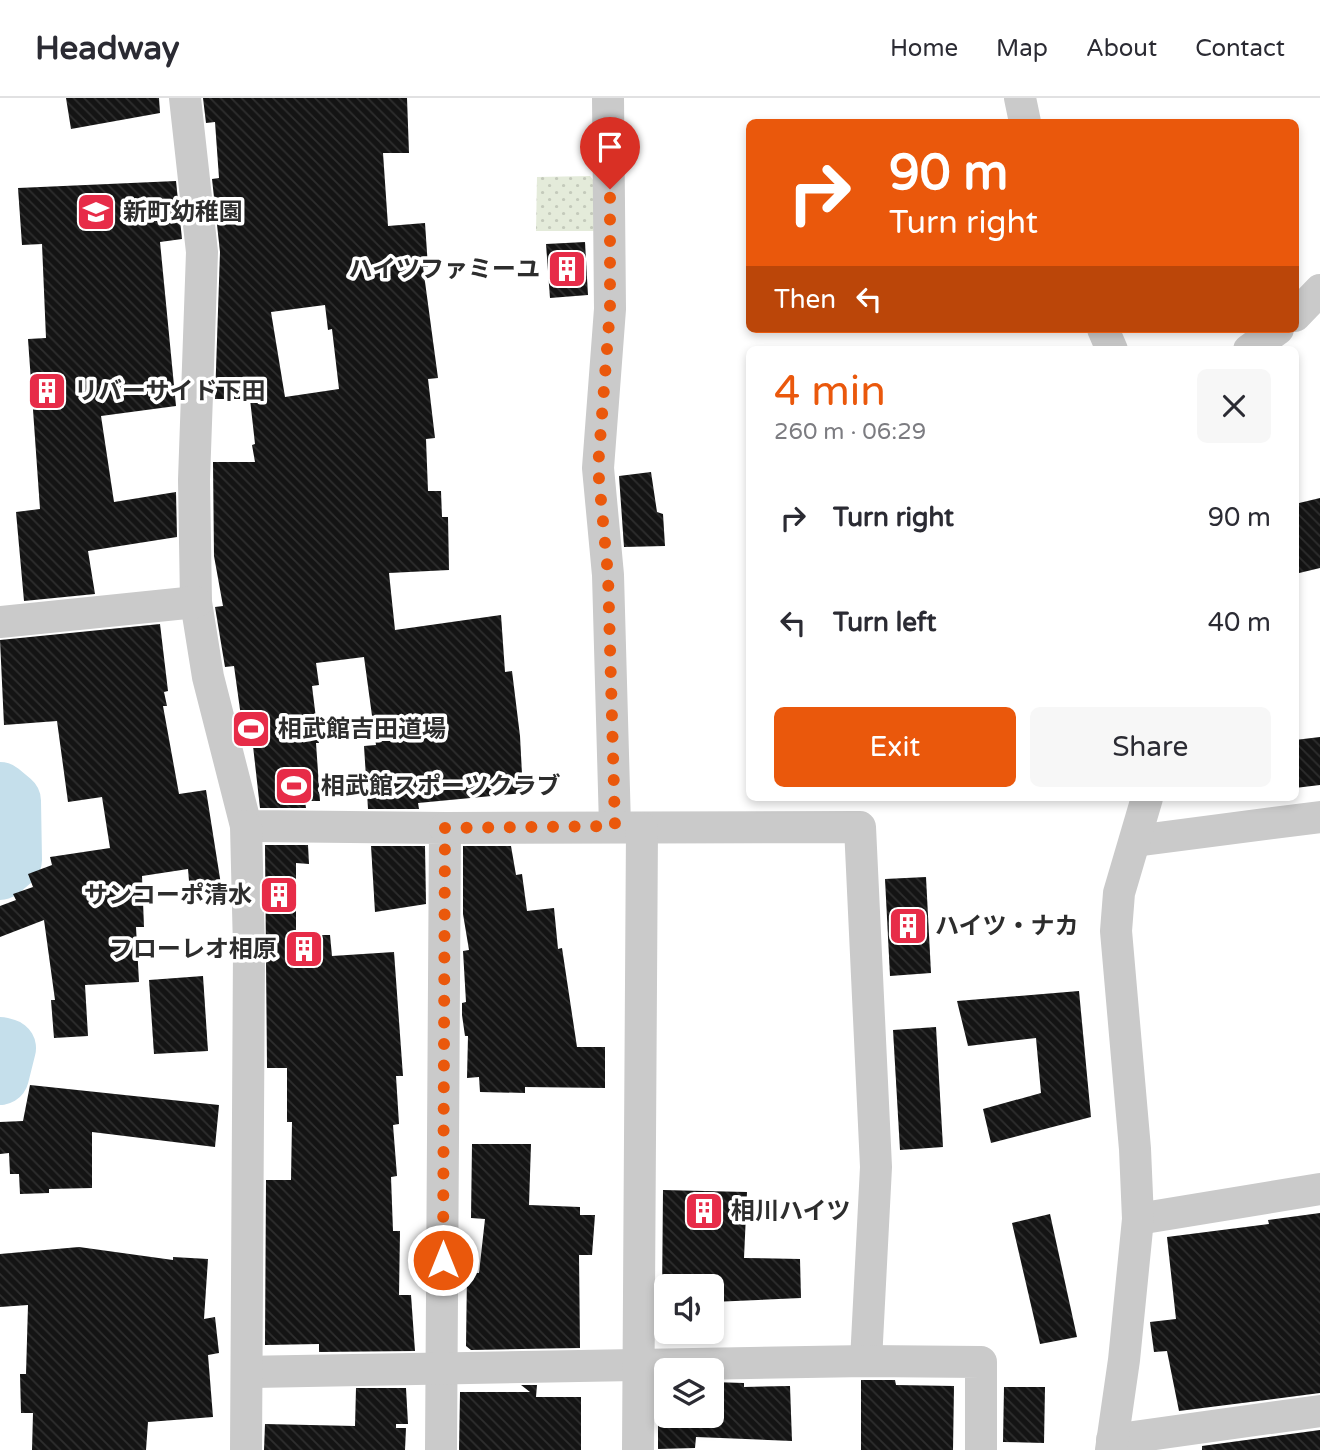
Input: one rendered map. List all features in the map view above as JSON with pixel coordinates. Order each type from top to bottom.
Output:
[{"type":"street","points":[[185,98],[202,252],[194,480],[196,602],[208,677],[246,826],[249,949],[246,1450]]},
{"type":"street","points":[[608,98],[610,309],[598,468],[628,827],[638,1450]]},
{"type":"street","points":[[1020,98],[1024,119]]},
{"type":"street","points":[[1299,312],[1320,290]]},
{"type":"street","points":[[1255,346],[1272,333]]},
{"type":"street","points":[[0,622],[196,602]]},
{"type":"street","points":[[1146,801],[1119,892],[1116,931],[1135,1149],[1138,1219],[1124,1360],[1112,1445],[1320,1410]]},
{"type":"street","points":[[1135,841],[1320,817]]},
{"type":"street","points":[[246,826],[860,827],[876,1167],[866,1361]]},
{"type":"street","points":[[442,1450],[445,828]]},
{"type":"street","points":[[1138,1219],[1320,1189]]},
{"type":"street","points":[[247,1372],[866,1361],[981,1362],[981,1450]]},
{"type":"green space","points":[[590,176],[599,187],[600,231],[536,231],[537,177]]},
{"type":"building","points":[[66,98],[159,98],[160,113],[71,129]]},
{"type":"building","points":[[203,98],[407,98],[409,153],[383,153],[388,226],[425,223],[428,267],[423,267],[438,378],[428,379],[435,438],[426,439],[428,491],[441,491],[442,517],[448,517],[449,570],[389,573],[395,630],[501,615],[505,672],[512,671],[520,736],[523,793],[418,803],[419,809],[368,809],[364,746],[376,745],[364,657],[316,663],[319,685],[312,686],[319,743],[316,743],[320,801],[305,801],[306,808],[260,808],[253,746],[245,746],[234,666],[225,667],[215,607],[223,606],[214,556],[213,462],[255,462],[252,445],[255,444],[250,399],[215,399],[220,252],[212,179],[219,178],[215,122],[206,123]],"holes":[[[325,305],[328,330],[332,329],[339,389],[285,397],[271,312]]]},
{"type":"building","points":[[176,181],[182,239],[160,242],[176,406],[101,416],[114,502],[176,492],[177,537],[88,551],[95,594],[24,601],[16,512],[40,509],[28,339],[46,338],[42,244],[22,245],[18,188]]},
{"type":"building","name":"ハイツファミーユ","points":[[585,242],[588,295],[550,298],[546,244]]},
{"type":"building","points":[[651,472],[657,512],[663,514],[665,546],[624,547],[619,476]]},
{"type":"building","points":[[1320,498],[1320,568],[1299,573],[1299,503]]},
{"type":"building","points":[[160,624],[168,691],[164,692],[167,706],[163,706],[179,794],[206,790],[222,891],[190,893],[188,869],[142,876],[144,927],[136,927],[139,982],[85,985],[88,1036],[54,1038],[51,1000],[55,1000],[44,920],[0,937],[0,906],[16,900],[13,894],[33,887],[28,874],[52,865],[50,857],[110,848],[102,797],[68,802],[57,721],[4,725],[0,640]]},
{"type":"building","points":[[1320,737],[1320,785],[1299,788],[1299,740]]},
{"type":"building","points":[[265,845],[308,845],[309,864],[296,863],[296,935],[330,935],[332,956],[394,952],[403,1076],[396,1076],[399,1124],[393,1125],[397,1176],[391,1177],[393,1231],[400,1231],[399,1295],[411,1295],[415,1351],[319,1352],[319,1344],[265,1345],[266,1180],[291,1180],[292,1122],[287,1122],[287,1068],[267,1068]]},
{"type":"building","points":[[371,846],[425,846],[426,904],[375,912]]},
{"type":"building","points":[[463,846],[511,846],[516,875],[522,874],[527,911],[554,908],[558,949],[562,948],[577,1047],[605,1047],[605,1088],[525,1087],[525,1093],[480,1092],[479,1077],[467,1078],[468,1036],[465,1036],[462,1003],[466,1002],[463,951],[469,950],[463,914]]},
{"type":"building","name":"ハイツ・ナカ","points":[[926,877],[931,973],[890,976],[885,879]]},
{"type":"building","points":[[203,976],[208,1051],[154,1054],[149,980]]},
{"type":"building","points":[[1079,991],[1091,1117],[991,1143],[983,1109],[1041,1093],[1036,1038],[968,1046],[957,1001]]},
{"type":"building","points":[[936,1027],[943,1147],[900,1150],[893,1030]]},
{"type":"building","points":[[30,1085],[219,1105],[215,1147],[92,1132],[92,1188],[49,1189],[49,1193],[20,1194],[19,1174],[10,1174],[9,1153],[0,1154],[0,1122],[23,1121]]},
{"type":"building","points":[[472,1144],[531,1144],[529,1205],[580,1207],[580,1215],[595,1215],[592,1255],[579,1255],[580,1348],[471,1350],[466,1346],[467,1273],[479,1273],[485,1219],[471,1218]]},
{"type":"building","points":[[663,1190],[747,1192],[744,1258],[800,1259],[801,1298],[724,1301],[724,1274],[662,1274]]},
{"type":"building","points":[[1320,1213],[1320,1393],[1179,1411],[1167,1351],[1154,1352],[1150,1322],[1176,1319],[1167,1237],[1269,1224],[1268,1220]]},
{"type":"building","points":[[1050,1214],[1077,1337],[1040,1344],[1012,1223]]},
{"type":"building","points":[[79,1247],[173,1260],[173,1257],[208,1259],[204,1319],[215,1317],[219,1353],[208,1355],[213,1417],[148,1422],[146,1450],[32,1450],[33,1413],[21,1413],[20,1374],[26,1374],[28,1305],[0,1307],[0,1254]]},
{"type":"building","points":[[861,1380],[895,1380],[896,1385],[954,1386],[953,1450],[861,1450]]},
{"type":"building","points":[[724,1382],[744,1383],[744,1387],[790,1386],[792,1441],[696,1437],[695,1448],[658,1449],[658,1428],[724,1428]]},
{"type":"building","points":[[521,1385],[537,1385],[536,1397],[581,1397],[581,1450],[459,1450],[460,1392],[530,1392]]},
{"type":"building","points":[[1004,1387],[1045,1387],[1044,1443],[1003,1442]]},
{"type":"building","points":[[356,1388],[406,1388],[408,1424],[396,1424],[396,1428],[406,1428],[405,1450],[264,1450],[265,1424],[355,1426]]},
{"type":"building","points":[[1320,1430],[1320,1450],[1202,1450],[1202,1446]]},
{"type":"waterway","points":[[0,791],[12,801],[13,860],[0,871]]},
{"type":"waterway","points":[[0,1046],[7,1048],[0,1076]]},
{"type":"place","name":"新町幼稚園","points":[[96,212]]},
{"type":"place","name":"ハイツファミーユ","points":[[567,269]]},
{"type":"place","name":"リバーサイド下田","points":[[47,391]]},
{"type":"place","name":"相武館吉田道場","points":[[251,729]]},
{"type":"place","name":"相武館スポーツクラブ","points":[[294,786]]},
{"type":"place","name":"サンコーポ清水","points":[[279,895]]},
{"type":"place","name":"ハイツ・ナカ","points":[[908,926]]},
{"type":"place","name":"フローレオ相原","points":[[304,949]]},
{"type":"place","name":"相川ハイツ","points":[[704,1211]]},
{"type":"route","points":[[443,1260],[445,828],[615,826],[608,575],[598,468],[601,387],[610,309],[610,189]]}]
